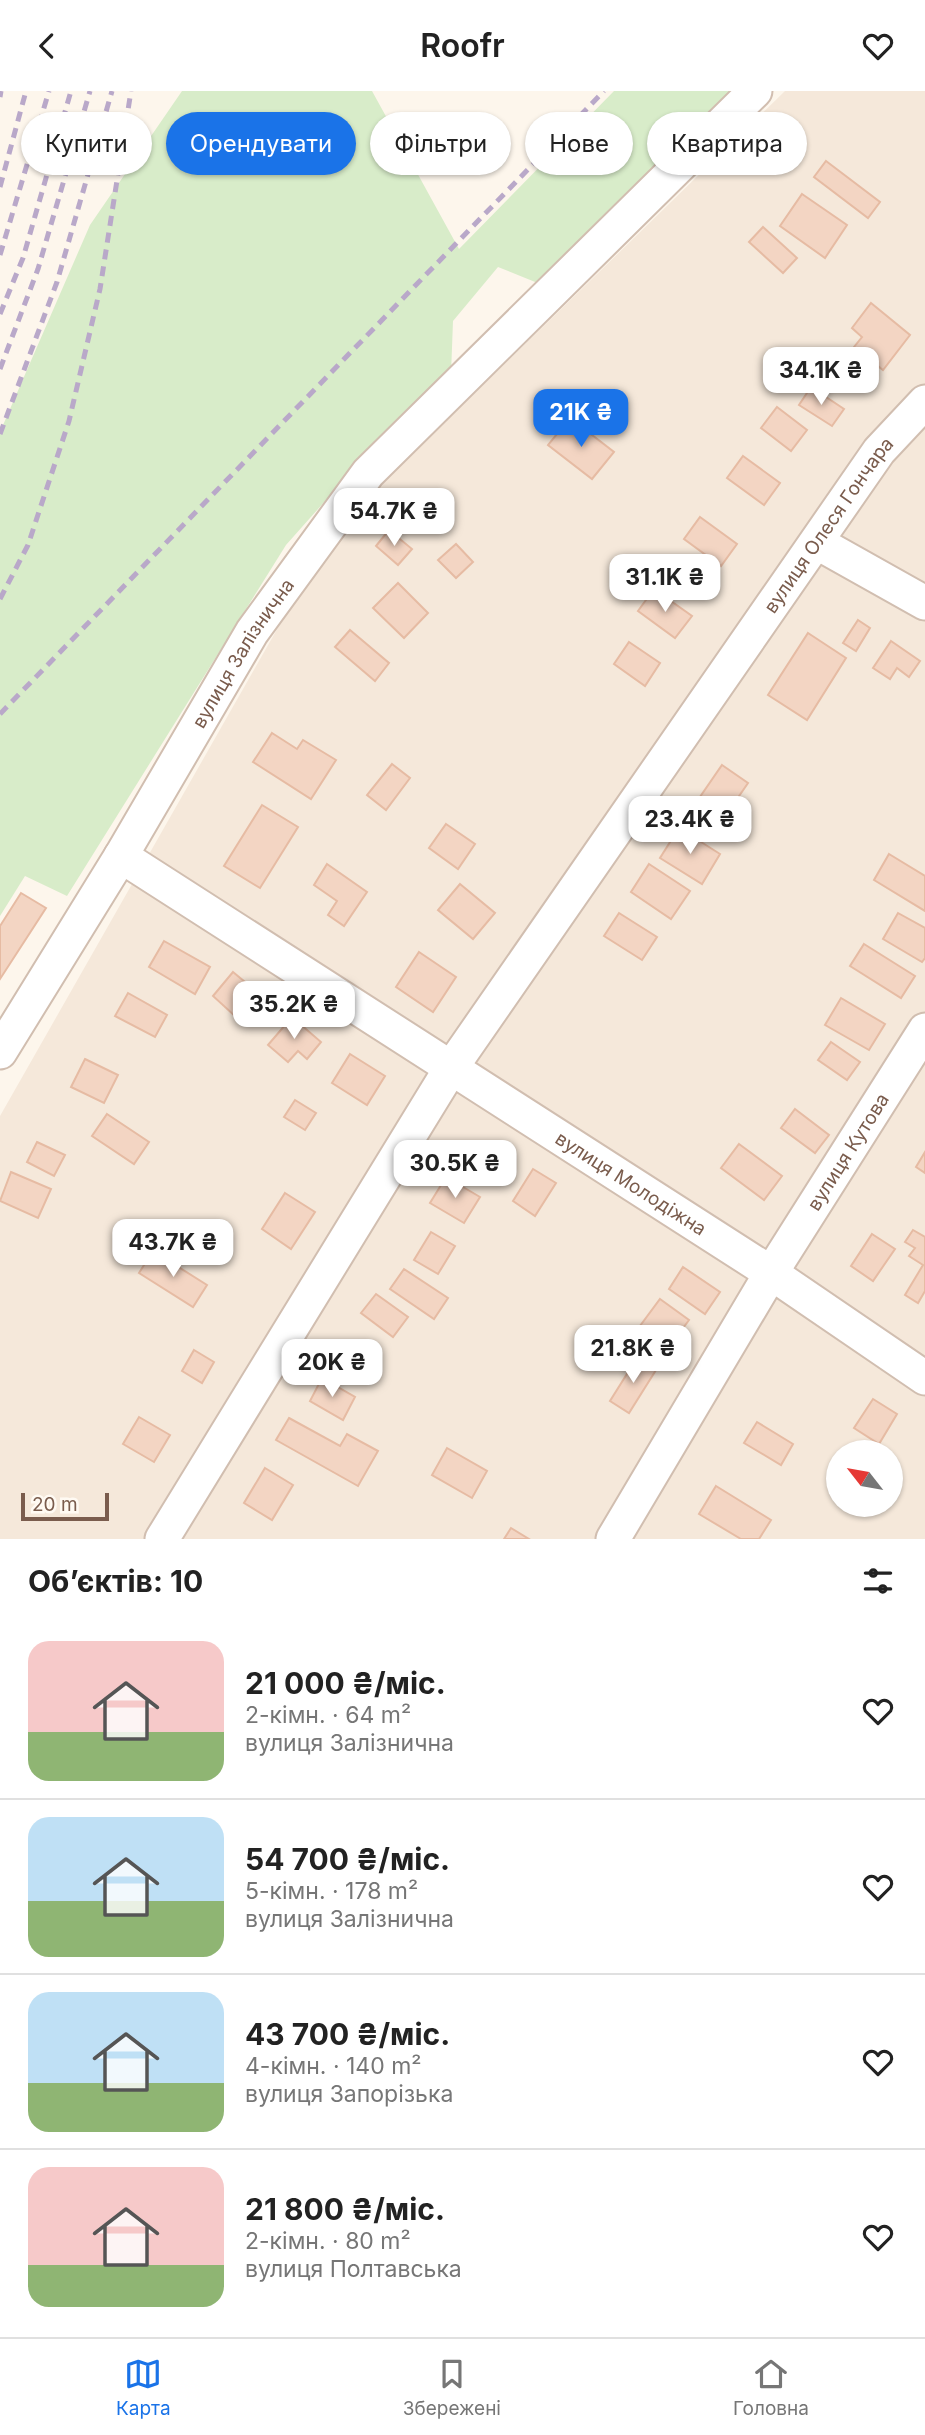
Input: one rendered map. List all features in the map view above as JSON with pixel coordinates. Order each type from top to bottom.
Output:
[{"type":"street","name":"вулиця Залізнична","points":[[0,1052],[121,856],[252,632],[368,473],[755,91]]},
{"type":"street","name":"вулиця Олеся Гончара","points":[[162,1539],[451,1068],[818,543],[879,451],[925,402]]},
{"type":"street","points":[[818,543],[925,603]]},
{"type":"street","name":"вулиця Молодіжна","points":[[121,856],[771,1273],[925,1378]]},
{"type":"street","name":"вулиця Кутова","points":[[613,1539],[771,1273],[925,1030]]},
{"type":"shaded area","points":[[785,91],[925,91],[925,1539],[0,1539],[0,1116],[333,531],[699,175],[807,175],[807,112],[763,112]]},
{"type":"green space","points":[[182,91],[372,91],[384,112],[370,112],[370,175],[418,175],[459,249],[532,175],[633,175],[633,112],[593,112],[614,91],[740,91],[719,112],[647,112],[647,175],[656,175],[545,286],[498,267],[453,321],[451,374],[406,410],[286,545],[67,896],[25,876],[0,916],[0,432],[90,225],[124,175],[152,175],[152,135],[166,114],[166,175],[356,175],[356,112],[168,112]]},
{"type":"building","points":[[826,161],[880,202],[868,218],[814,177]]},
{"type":"building","points":[[802,194],[847,225],[825,258],[780,226]]},
{"type":"building","points":[[763,227],[797,258],[783,273],[749,242]]},
{"type":"building","points":[[871,303],[910,335],[883,370],[854,347],[862,337],[852,328]]},
{"type":"building","points":[[811,387],[844,409],[832,426],[799,405]]},
{"type":"building","points":[[777,407],[807,430],[791,451],[761,428]]},
{"type":"building","points":[[570,418],[614,452],[592,479],[548,445]]},
{"type":"building","points":[[743,456],[780,483],[764,505],[727,478]]},
{"type":"building","points":[[700,517],[737,544],[721,566],[684,539]]},
{"type":"building","points":[[389,530],[412,549],[398,565],[376,546]]},
{"type":"building","points":[[456,544],[473,562],[456,578],[438,560]]},
{"type":"building","points":[[398,583],[428,613],[404,638],[373,608]]},
{"type":"building","points":[[654,589],[692,616],[675,638],[638,611]]},
{"type":"building","points":[[858,620],[870,628],[856,651],[843,643]]},
{"type":"building","points":[[350,630],[389,663],[375,681],[335,647]]},
{"type":"building","points":[[808,633],[846,658],[807,720],[768,695]]},
{"type":"building","points":[[891,641],[920,661],[909,677],[897,668],[890,679],[873,668]]},
{"type":"building","points":[[629,642],[660,663],[645,686],[614,664]]},
{"type":"building","points":[[272,733],[297,749],[303,740],[336,760],[311,799],[253,762]]},
{"type":"building","points":[[392,764],[410,778],[386,810],[367,795]]},
{"type":"building","points":[[722,765],[748,783],[717,828],[691,810]]},
{"type":"building","points":[[262,805],[298,827],[260,888],[224,866]]},
{"type":"building","points":[[446,824],[475,844],[458,869],[429,848]]},
{"type":"building","points":[[679,828],[720,854],[702,884],[660,858]]},
{"type":"building","points":[[889,854],[925,876],[925,911],[874,880]]},
{"type":"building","points":[[327,864],[367,892],[344,926],[328,915],[337,901],[314,885]]},
{"type":"building","points":[[649,864],[690,891],[671,919],[631,892]]},
{"type":"building","points":[[460,884],[495,913],[473,939],[438,910]]},
{"type":"building","points":[[21,893],[46,908],[0,979],[0,926]]},
{"type":"building","points":[[619,913],[657,937],[642,960],[604,936]]},
{"type":"building","points":[[898,913],[925,928],[925,958],[922,962],[883,939]]},
{"type":"building","points":[[164,941],[210,967],[195,994],[149,967]]},
{"type":"building","points":[[864,944],[915,976],[901,998],[850,966]]},
{"type":"building","points":[[419,952],[456,977],[433,1012],[396,987]]},
{"type":"building","points":[[233,972],[257,992],[236,1017],[213,996]]},
{"type":"building","points":[[128,993],[167,1015],[155,1037],[115,1016]]},
{"type":"building","points":[[841,998],[885,1024],[869,1050],[825,1025]]},
{"type":"building","points":[[292,1017],[321,1042],[307,1059],[298,1051],[288,1062],[268,1045]]},
{"type":"building","points":[[831,1042],[860,1062],[847,1080],[818,1060]]},
{"type":"building","points":[[350,1054],[385,1076],[367,1105],[332,1083]]},
{"type":"building","points":[[85,1059],[118,1075],[104,1103],[71,1087]]},
{"type":"building","points":[[295,1100],[316,1113],[305,1130],[284,1117]]},
{"type":"building","points":[[795,1109],[829,1135],[815,1153],[781,1128]]},
{"type":"building","points":[[107,1114],[149,1142],[134,1164],[92,1136]]},
{"type":"building","points":[[37,1142],[65,1155],[54,1176],[27,1162]]},
{"type":"building","points":[[739,1144],[782,1176],[764,1200],[721,1168]]},
{"type":"building","points":[[925,1152],[925,1173],[916,1167]]},
{"type":"building","points":[[533,1169],[556,1183],[535,1216],[513,1201]]},
{"type":"building","points":[[11,1172],[51,1189],[38,1218],[0,1201]]},
{"type":"building","points":[[446,1177],[480,1197],[464,1223],[430,1203]]},
{"type":"building","points":[[285,1193],[315,1212],[291,1249],[262,1229]]},
{"type":"building","points":[[913,1230],[925,1237],[925,1291],[918,1303],[905,1295],[923,1265],[909,1256],[915,1248],[905,1242]]},
{"type":"building","points":[[431,1232],[455,1246],[438,1274],[414,1260]]},
{"type":"building","points":[[872,1234],[895,1249],[873,1281],[851,1266]]},
{"type":"building","points":[[153,1251],[207,1285],[193,1307],[139,1273]]},
{"type":"building","points":[[683,1267],[720,1292],[705,1314],[669,1289]]},
{"type":"building","points":[[404,1269],[448,1298],[434,1319],[390,1289]]},
{"type":"building","points":[[376,1294],[408,1317],[393,1337],[361,1313]]},
{"type":"building","points":[[660,1299],[689,1320],[666,1351],[637,1330]]},
{"type":"building","points":[[194,1350],[214,1362],[202,1383],[182,1371]]},
{"type":"building","points":[[637,1358],[656,1370],[629,1413],[610,1401]]},
{"type":"building","points":[[322,1378],[355,1397],[343,1420],[310,1401]]},
{"type":"building","points":[[873,1399],[897,1414],[881,1440],[873,1440],[854,1428]]},
{"type":"building","points":[[139,1417],[170,1435],[154,1462],[123,1444]]},
{"type":"building","points":[[289,1418],[340,1446],[347,1434],[378,1451],[358,1486],[276,1440]]},
{"type":"building","points":[[757,1422],[793,1444],[781,1465],[744,1443]]},
{"type":"building","points":[[447,1448],[487,1471],[472,1498],[432,1475]]},
{"type":"building","points":[[265,1468],[293,1485],[272,1520],[244,1503]]},
{"type":"building","points":[[716,1486],[771,1520],[759,1539],[741,1539],[699,1514]]},
{"type":"building","points":[[511,1528],[529,1539],[504,1539]]},
{"type":"railway","points":[[0,97],[1,91]]},
{"type":"railway","points":[[0,187],[26,91]]},
{"type":"railway","points":[[0,255],[49,91]]},
{"type":"railway","points":[[0,314],[23,258],[71,91]]},
{"type":"railway","points":[[0,369],[38,269],[90,91]]},
{"type":"railway","points":[[0,434],[57,282],[112,91]]},
{"type":"railway","points":[[0,599],[28,545],[69,421],[100,289],[131,91]]},
{"type":"railway","points":[[0,714],[604,91]]}]
